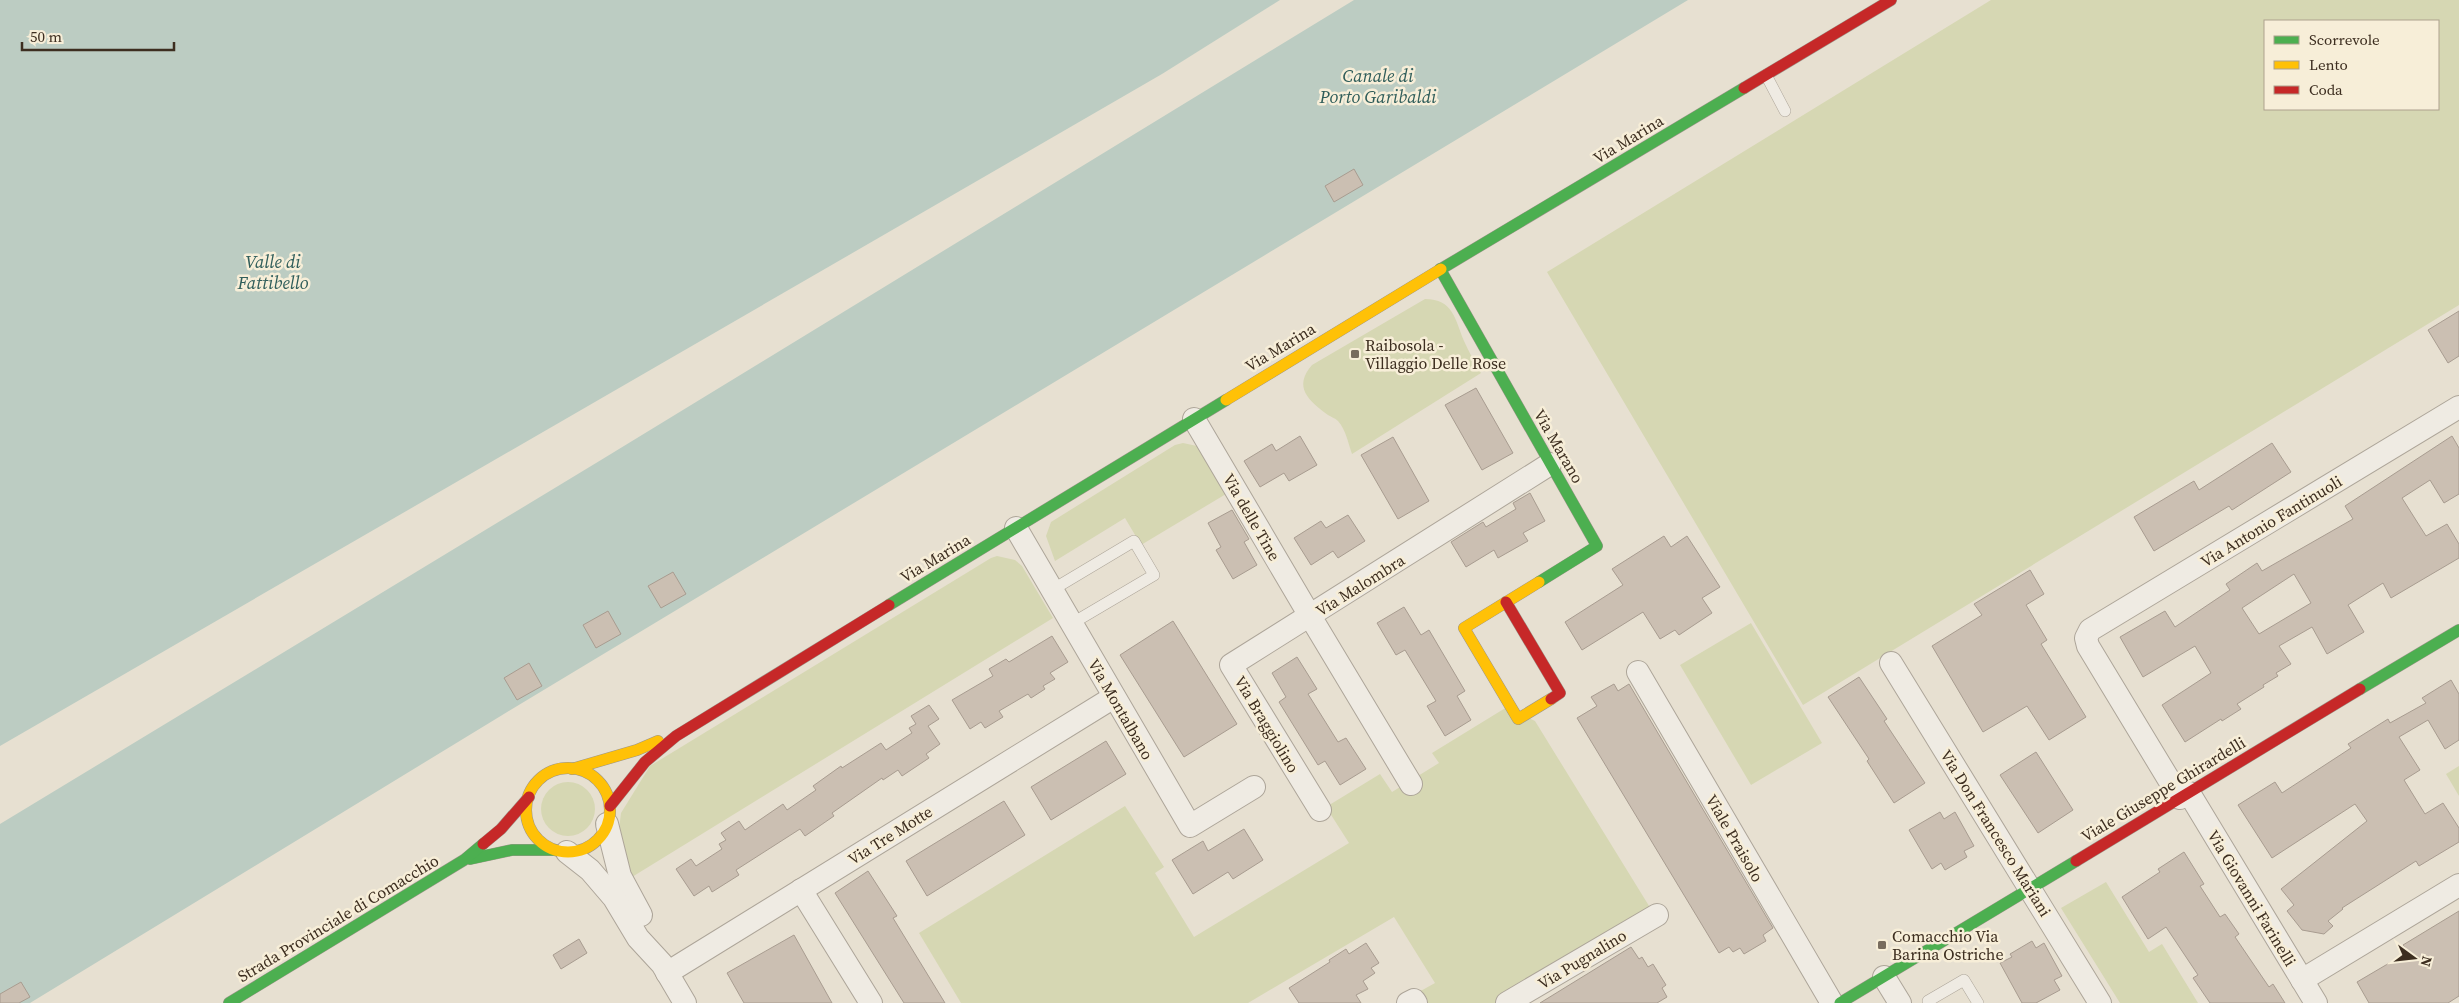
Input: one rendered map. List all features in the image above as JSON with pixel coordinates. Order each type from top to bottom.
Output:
[{"type":"street","name":"Via Marina","points":[[608,815],[624,784],[643,760],[689,727],[1440,269],[1891,0]]},
{"type":"street","name":"Via Marano","points":[[1440,269],[1597,546],[1506,602]]},
{"type":"street","name":"Via Antonio Fantinuoli","points":[[2086,638],[2090,630],[2459,407]]},
{"type":"street","name":"Via delle Tine","points":[[1194,419],[1310,616]]},
{"type":"street","name":"Via Malombra","points":[[1411,784],[1310,616],[1550,464]]},
{"type":"street","name":"Via Montalbano","points":[[1016,528],[1190,826],[1254,788]]},
{"type":"street","points":[[1506,602],[1560,693],[1518,719],[1464,628],[1506,602]]},
{"type":"street","name":"Via Braggiolino","points":[[1310,616],[1232,665],[1320,810]]},
{"type":"street","name":"Viale Giuseppe Ghirardelli","points":[[1840,1003],[2457,634]]},
{"type":"street","name":"Via Giovanni Farinelli","points":[[2086,638],[2088,646],[2316,1003]]},
{"type":"street","name":"Via Don Francesco Mariani","points":[[1891,663],[2100,1003]]},
{"type":"street","name":"Viale Praisolo","points":[[1638,672],[1832,1003]]},
{"type":"street","name":"Via Tre Motte","points":[[664,968],[801,890],[1114,697]]},
{"type":"street","name":"Via Marina","points":[[572,769],[638,750],[689,727]]},
{"type":"street","points":[[664,968],[652,933],[620,876],[608,815],[608,796],[598,781],[590,775],[563,768],[546,775],[532,788],[529,797],[526,814],[532,830],[543,844],[561,851],[590,870],[608,891],[638,938],[664,968],[685,1003]]},
{"type":"street","name":"Strada Provinciale di Comacchio","points":[[229,1003],[464,860],[502,829],[529,797]]},
{"type":"street","points":[[561,851],[584,849],[592,844],[604,832],[608,815]]},
{"type":"street","name":"Strada Provinciale di Comacchio","points":[[464,860],[504,850],[535,847],[561,851]]},
{"type":"street","points":[[2302,980],[2459,885]]},
{"type":"street","points":[[801,890],[871,1003]]},
{"type":"street","name":"Via Pugnalino","points":[[1507,1003],[1657,915]]},
{"type":"street","points":[[1884,977],[1900,1003]]},
{"type":"street","points":[[1408,1003],[1414,1000],[1416,1003]]},
{"type":"lane","points":[[1766,75],[1785,111]]},
{"type":"lane","points":[[1052,590],[1134,541],[1154,575],[1071,624]]},
{"type":"lane","points":[[1929,1003],[1928,1001],[1964,980],[1978,1003]]},
{"type":"green space","points":[[1991,0],[2459,0],[2459,305],[1803,705],[1547,272]]},
{"type":"green space","points":[[1425,299],[1442,302],[1452,312],[1466,345],[1481,373],[1352,454],[1341,425],[1314,404],[1305,393],[1303,387],[1306,373],[1312,365]]},
{"type":"green space","points":[[1183,443],[1197,446],[1226,494],[1141,545],[1125,518],[1055,561],[1046,536],[1051,522],[1175,445]]},
{"type":"green space","points":[[997,556],[1015,560],[1022,566],[1053,618],[632,877],[619,829],[621,813],[650,766]]},
{"type":"green space","points":[[1751,623],[1822,743],[1751,785],[1680,665]]},
{"type":"green space","points":[[1507,707],[1535,721],[1654,914],[1503,1003],[1423,1003],[1417,993],[1435,983],[1394,917],[1248,1003],[961,1003],[919,933],[1125,806],[1164,867],[1155,873],[1194,937],[1349,843],[1326,807],[1380,774],[1392,792],[1439,763],[1432,753]]},
{"type":"green space","points":[[2459,766],[2459,796],[2446,774]]},
{"type":"green space","points":[[568,782],[578,784],[587,790],[593,799],[595,809],[593,819],[587,828],[578,834],[568,836],[558,834],[549,828],[543,819],[541,809],[543,799],[549,790],[558,784]]},
{"type":"green space","points":[[2106,882],[2149,952],[2162,944],[2198,1003],[2120,1003],[2061,908]]},
{"type":"water","name":"Valle di Fattibello","points":[[0,0],[1280,0],[1162,74],[0,746]]},
{"type":"water","name":"Canale di Porto Garibaldi","points":[[1354,0],[1688,0],[499,717],[30,1003],[0,1003],[0,824]]},
{"type":"building","points":[[1354,169],[1363,185],[1334,202],[1325,186]]},
{"type":"building","points":[[2459,311],[2459,356],[2448,363],[2428,330]]},
{"type":"building","points":[[1476,388],[1513,453],[1482,470],[1445,405]]},
{"type":"building","points":[[1300,436],[1317,465],[1289,481],[1284,473],[1260,487],[1244,461],[1272,444],[1276,451]]},
{"type":"building","points":[[2452,436],[2459,448],[2459,494],[2444,503],[2430,480],[2402,498],[2426,536],[2447,524],[2459,544],[2459,558],[2391,598],[2383,583],[2348,605],[2364,632],[2327,654],[2312,627],[2279,646],[2291,664],[2276,673],[2278,676],[2263,685],[2264,687],[2237,704],[2241,709],[2222,721],[2221,719],[2185,742],[2162,705],[2211,673],[2195,646],[2143,677],[2120,637],[2165,611],[2175,627],[2230,590],[2226,584],[2257,563],[2262,571],[2353,519],[2345,506]],"holes":[[[2294,574],[2311,603],[2259,634],[2242,608]]]},
{"type":"building","points":[[1393,437],[1429,501],[1398,519],[1361,455]]},
{"type":"building","points":[[2272,443],[2291,472],[2232,510],[2229,506],[2154,551],[2134,517],[2194,481],[2199,490]]},
{"type":"building","points":[[1530,493],[1545,521],[1523,533],[1528,541],[1498,558],[1494,550],[1466,567],[1451,542],[1483,522],[1486,527],[1516,509],[1513,503]]},
{"type":"building","points":[[1232,510],[1249,539],[1244,542],[1257,565],[1233,579],[1216,550],[1221,547],[1208,523]]},
{"type":"building","points":[[1348,515],[1365,541],[1338,558],[1333,551],[1311,565],[1294,538],[1321,521],[1326,528]]},
{"type":"building","points":[[1664,536],[1671,547],[1687,536],[1720,587],[1702,598],[1712,613],[1679,635],[1675,630],[1660,639],[1643,612],[1582,650],[1565,622],[1623,585],[1612,569]]},
{"type":"building","points":[[2030,570],[2044,594],[2026,605],[2047,640],[2041,644],[2086,717],[2049,740],[2027,706],[1983,732],[1932,646],[1982,615],[1974,604]]},
{"type":"building","points":[[673,572],[686,594],[661,608],[648,586]]},
{"type":"building","points":[[1404,607],[1421,635],[1429,630],[1465,691],[1457,696],[1471,720],[1445,736],[1427,706],[1436,701],[1405,650],[1396,655],[1377,623]]},
{"type":"building","points":[[608,611],[621,634],[596,648],[583,625]]},
{"type":"building","points":[[1173,621],[1237,724],[1184,757],[1120,655]]},
{"type":"building","points":[[1052,636],[1068,662],[1050,673],[1055,679],[1043,686],[1045,689],[1031,698],[1028,694],[999,711],[1003,717],[985,728],[981,722],[970,729],[952,700],[993,676],[989,669],[1006,659],[1009,662]]},
{"type":"building","points":[[1297,657],[1317,689],[1308,694],[1338,742],[1346,738],[1366,769],[1340,785],[1325,761],[1318,765],[1279,702],[1286,697],[1272,673]]},
{"type":"building","points":[[529,663],[542,686],[517,700],[504,678]]},
{"type":"building","points":[[1859,677],[1887,719],[1884,721],[1925,783],[1894,803],[1867,761],[1869,759],[1828,697]]},
{"type":"building","points":[[2451,680],[2459,694],[2459,740],[2445,749],[2428,720],[2399,737],[2420,770],[2404,780],[2425,814],[2443,803],[2459,828],[2459,842],[2419,866],[2416,861],[2342,908],[2328,921],[2333,926],[2324,934],[2302,930],[2287,911],[2294,905],[2281,889],[2367,821],[2355,804],[2272,858],[2238,805],[2275,782],[2282,793],[2351,748],[2348,744],[2388,719],[2390,723],[2426,703],[2422,698]]},
{"type":"building","points":[[1614,684],[1618,691],[1629,684],[1773,928],[1763,935],[1766,941],[1744,954],[1740,948],[1733,952],[1729,947],[1719,953],[1577,718],[1597,706],[1591,697]]},
{"type":"building","points":[[929,705],[939,719],[928,726],[940,744],[926,754],[929,758],[902,776],[898,770],[883,780],[882,778],[832,813],[834,816],[805,836],[800,829],[736,870],[739,875],[712,892],[709,886],[694,896],[676,869],[691,859],[696,866],[722,849],[719,844],[726,840],[721,833],[739,821],[745,830],[783,804],[787,810],[816,790],[813,786],[841,766],[842,768],[881,743],[886,750],[912,733],[909,728],[916,724],[911,716]]},
{"type":"building","points":[[1106,741],[1126,774],[1051,820],[1031,787]]},
{"type":"building","points":[[2036,752],[2073,810],[2038,833],[2000,775]]},
{"type":"building","points":[[1004,801],[1025,835],[927,896],[906,861]]},
{"type":"building","points":[[1940,812],[1944,819],[1955,812],[1974,846],[1964,851],[1967,857],[1945,870],[1941,863],[1932,869],[1909,830]]},
{"type":"building","points":[[1244,829],[1263,860],[1233,879],[1228,872],[1193,894],[1172,860],[1203,841],[1208,851]]},
{"type":"building","points":[[2184,852],[2204,884],[2200,886],[2220,917],[2225,914],[2239,934],[2235,937],[2269,987],[2273,984],[2285,1003],[2210,1003],[2193,978],[2198,975],[2166,927],[2148,939],[2122,897],[2160,872],[2158,869]]},
{"type":"building","points":[[868,871],[897,916],[893,918],[945,1003],[904,1003],[835,893]]},
{"type":"building","points":[[2459,911],[2459,996],[2448,1003],[2369,1003],[2357,982],[2408,952],[2403,945]]},
{"type":"building","points":[[794,935],[832,1003],[744,1003],[727,973]]},
{"type":"building","points":[[579,939],[587,953],[561,969],[553,955]]},
{"type":"building","points":[[2032,941],[2036,948],[2044,943],[2062,976],[2054,980],[2060,990],[2036,1003],[2022,1003],[2000,963],[2012,957],[2010,954]]},
{"type":"building","points":[[1366,943],[1379,963],[1371,968],[1375,973],[1363,981],[1368,989],[1356,995],[1361,1003],[1299,1003],[1289,988],[1330,962],[1329,960],[1346,949],[1349,954]]},
{"type":"building","points":[[1631,947],[1639,959],[1642,957],[1648,967],[1653,964],[1666,985],[1662,988],[1667,997],[1657,1003],[1540,1003]]},
{"type":"building","points":[[21,982],[30,997],[19,1003],[0,1003],[0,994]]},
{"type":"traffic: fast","points":[[1441,269],[1744,88]]},
{"type":"traffic: fast","points":[[1440,269],[1597,546],[1539,582]]},
{"type":"traffic: fast","points":[[889,605],[1226,400]]},
{"type":"traffic: fast","points":[[2360,689],[2459,630]]},
{"type":"traffic: fast","points":[[229,1003],[464,860],[483,844]]},
{"type":"traffic: fast","points":[[470,859],[512,850],[555,850]]},
{"type":"traffic: fast","points":[[1840,1003],[2076,861]]},
{"type":"traffic: slow","points":[[1226,400],[1441,269]]},
{"type":"traffic: slow","points":[[1539,582],[1464,628],[1518,719],[1551,699]]},
{"type":"traffic: slow","points":[[572,769],[637,750],[658,741]]},
{"type":"traffic: slow","points":[[568,768],[591,775],[603,787],[610,810],[603,833],[591,845],[568,852],[545,845],[533,833],[526,810],[533,787],[545,775],[568,768]]},
{"type":"traffic: jam","points":[[1744,88],[1891,0]]},
{"type":"traffic: jam","points":[[1506,602],[1560,693],[1551,699]]},
{"type":"traffic: jam","points":[[610,806],[645,762],[676,736],[889,605]]},
{"type":"traffic: jam","points":[[2076,861],[2360,689]]},
{"type":"traffic: jam","points":[[483,844],[501,829],[529,797]]},
{"type":"place","name":"Raibosola - Villaggio Delle Rose","points":[[1355,354]]},
{"type":"place","name":"Comacchio Via Barina Ostriche","points":[[1882,945]]}]
